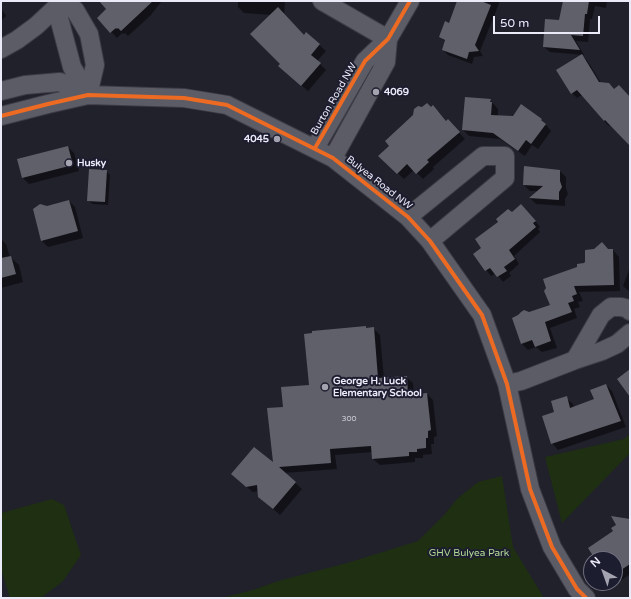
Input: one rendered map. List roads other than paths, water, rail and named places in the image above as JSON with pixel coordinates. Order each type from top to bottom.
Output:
[{"type":"street","points":[[322,1],[388,38]]},
{"type":"street","points":[[1,49],[18,40],[36,26],[61,2]]},
{"type":"street","points":[[61,2],[59,18],[72,67],[88,96]]},
{"type":"street","points":[[61,2],[75,10],[89,34],[95,65],[88,96]]},
{"type":"street","name":"Burton Road NW","points":[[333,158],[386,62],[388,38],[404,3]]},
{"type":"street","name":"Burton Road NW","points":[[314,148],[365,61],[388,38]]},
{"type":"street","name":"Bulyea Road NW","points":[[1,91],[25,85],[60,82],[88,96]]},
{"type":"street","name":"Bulyea Road NW","points":[[1,116],[88,96],[184,98],[227,105],[333,158],[408,217],[430,241],[482,316],[507,384],[530,489],[552,547],[576,589],[586,598]]},
{"type":"street","name":"Bulyea Road NW","points":[[408,217],[483,156],[505,156],[505,178],[430,241]]},
{"type":"street","points":[[575,360],[601,315],[611,307],[621,306],[630,311]]},
{"type":"street","points":[[507,384],[602,351],[617,344],[630,333]]},
{"type":"place","name":"4069","points":[[376,92]]},
{"type":"place","name":"4045","points":[[277,139]]},
{"type":"place","name":"Husky","points":[[69,163]]},
{"type":"place","name":"George H. Luck Elementary School","points":[[325,387]]},
{"type":"park label","name":"GHV Bulyea Park","points":[[469,553]]}]
